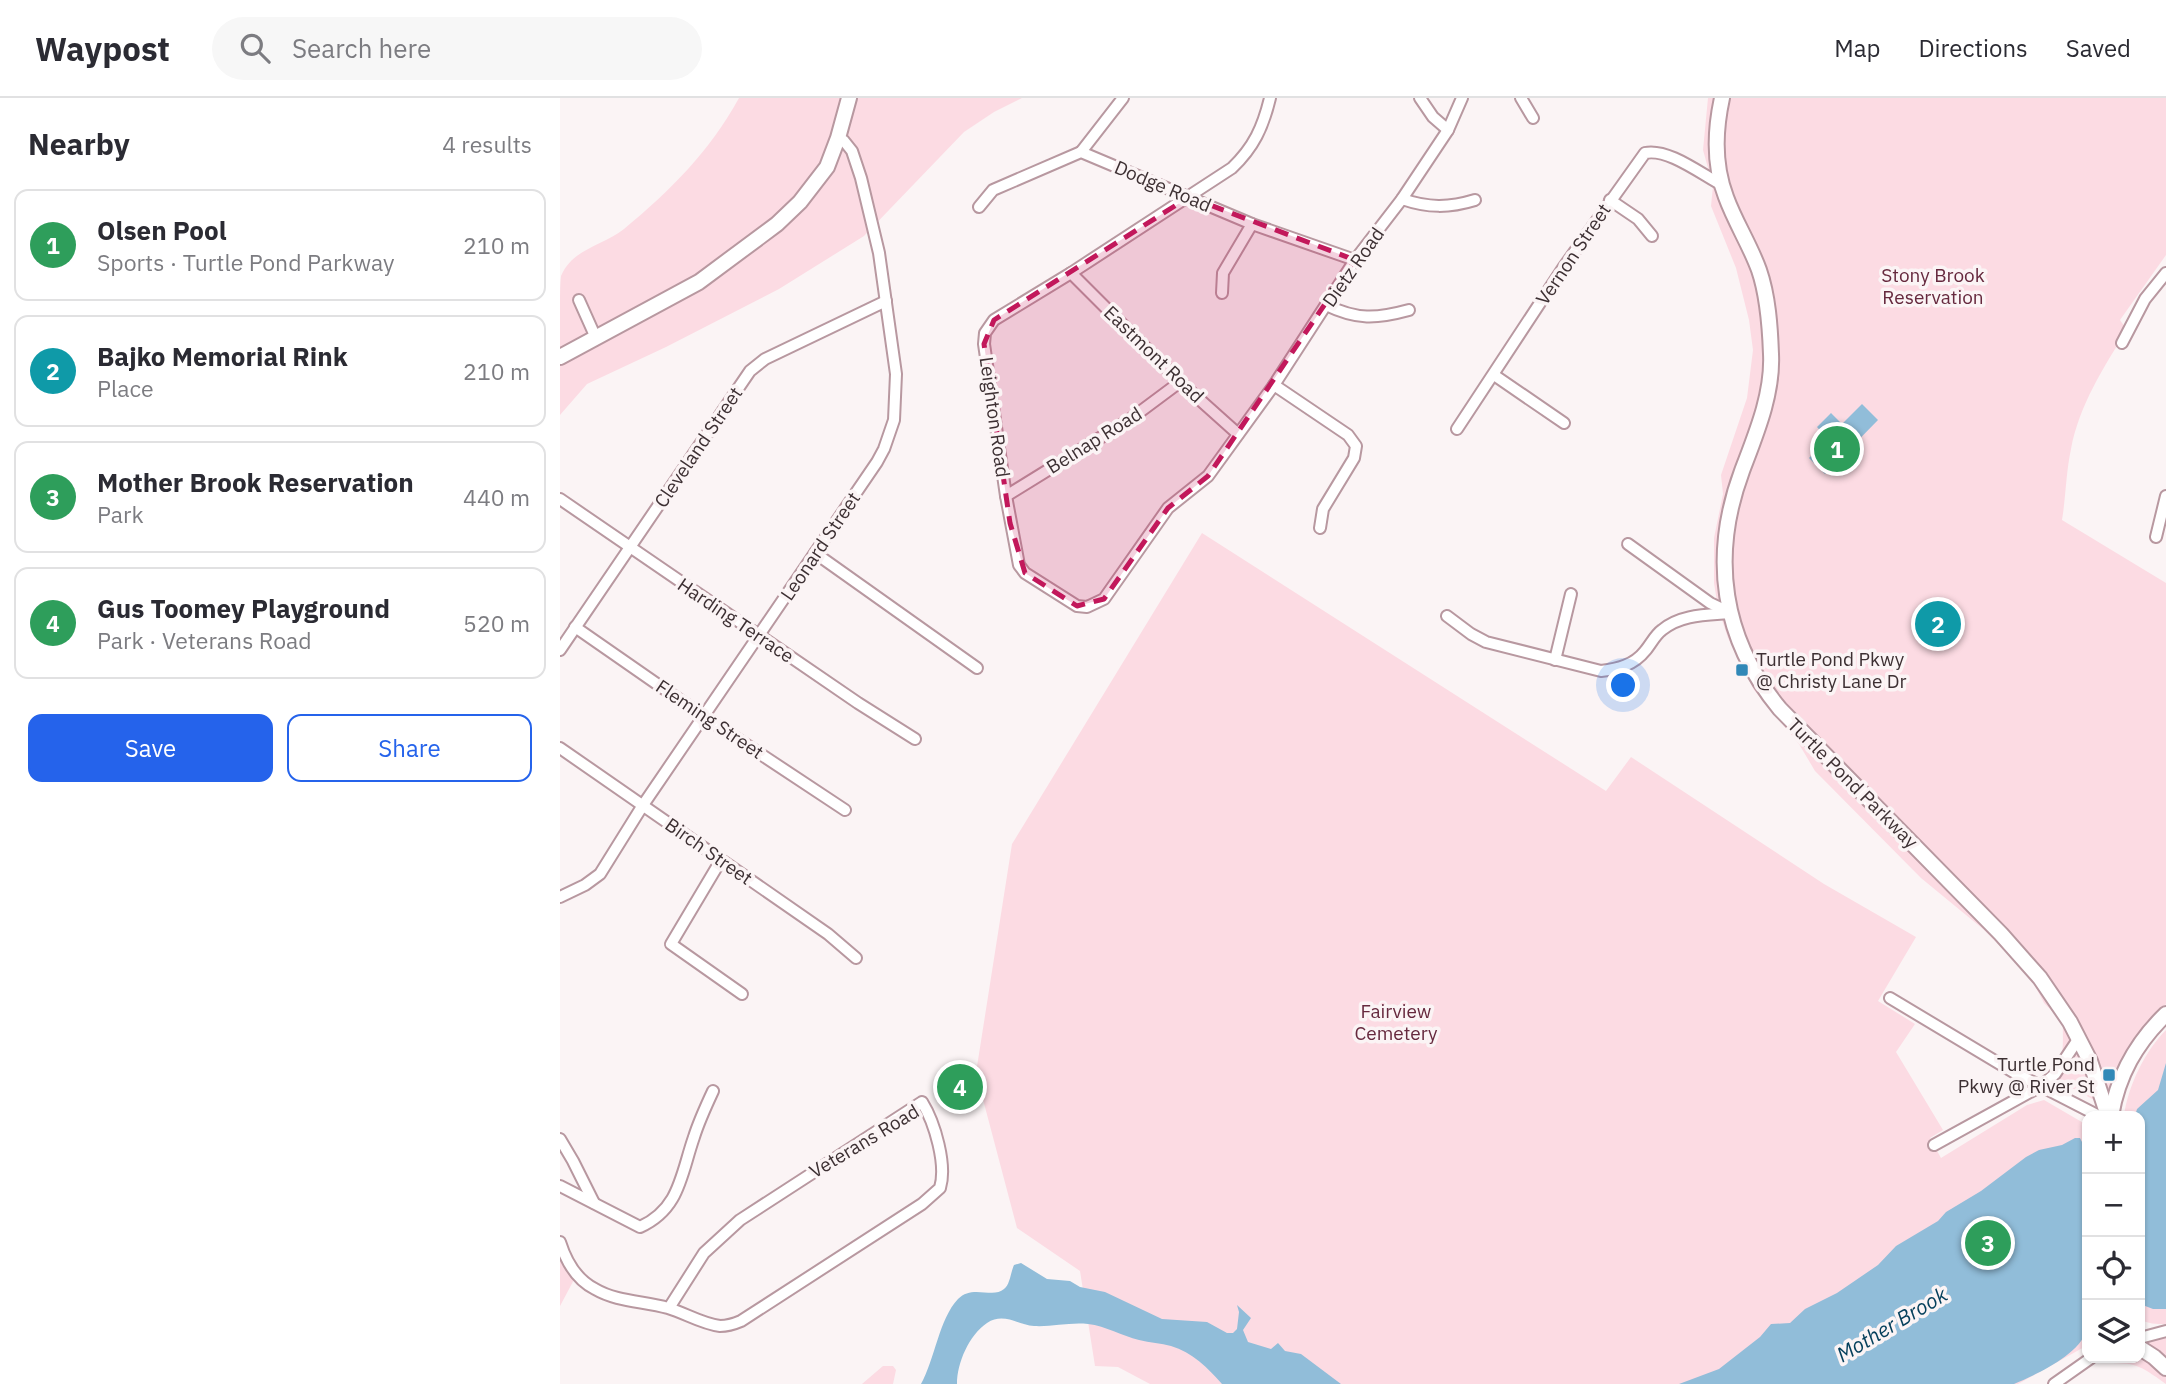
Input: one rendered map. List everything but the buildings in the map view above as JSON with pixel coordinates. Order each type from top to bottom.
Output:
[{"type":"main road","points":[[560,357],[699,282],[777,224],[800,202],[827,167],[849,98]]},
{"type":"main road","name":"Turtle Pond Parkway","points":[[1722,98],[1717,147],[1722,185],[1764,286],[1771,358],[1766,400],[1757,434],[1729,510],[1723,565],[1731,613],[1741,650],[1776,704],[2016,950],[2051,991],[2090,1061],[2108,1111]]},
{"type":"main road","points":[[2111,1111],[2123,1073],[2138,1046],[2166,1014]]},
{"type":"main road","name":"Turtle Pond Parkway","points":[[2090,1061],[2117,1090]]},
{"type":"main road","points":[[2145,1351],[2166,1368]]},
{"type":"street","points":[[979,206],[993,190],[1081,152],[1124,98]]},
{"type":"street","name":"Leighton Road","points":[[1238,434],[1208,476],[1168,508],[1104,599],[1087,607],[1077,606],[1025,573],[1016,555],[984,344],[985,333],[994,320],[1233,168],[1259,136],[1270,98]]},
{"type":"street","points":[[1420,98],[1433,117],[1448,130]]},
{"type":"street","name":"Dietz Road","points":[[1238,434],[1274,385],[1355,260],[1402,199],[1448,130],[1462,98]]},
{"type":"street","points":[[1521,98],[1533,118]]},
{"type":"street","name":"Leonard Street","points":[[560,897],[600,874],[643,805],[877,462],[890,435],[897,391],[879,253],[852,151],[838,138]]},
{"type":"street","name":"Vernon Street","points":[[1457,429],[1610,200],[1645,153],[1655,150],[1670,156],[1722,185]]},
{"type":"street","name":"Dodge Road","points":[[1081,152],[1252,224],[1355,260]]},
{"type":"street","points":[[1402,199],[1419,205],[1453,207],[1475,200]]},
{"type":"street","points":[[1610,200],[1638,219],[1653,236]]},
{"type":"street","points":[[1222,293],[1223,273],[1252,224]]},
{"type":"street","points":[[2122,343],[2145,299],[2166,272]]},
{"type":"street","name":"Eastmont Road","points":[[1071,273],[1180,382],[1238,434]]},
{"type":"street","points":[[579,300],[596,338]]},
{"type":"street","name":"Cleveland Street","points":[[560,650],[756,364],[886,301]]},
{"type":"street","points":[[1326,305],[1348,316],[1385,317],[1409,310]]},
{"type":"street","points":[[1494,375],[1564,423]]},
{"type":"street","name":"Belnap Road","points":[[1006,496],[1129,420],[1180,382]]},
{"type":"street","points":[[1274,385],[1348,435],[1356,446],[1354,458],[1323,509],[1320,527]]},
{"type":"street","points":[[2156,537],[2166,496]]},
{"type":"street","name":"Harding Terrace","points":[[560,499],[915,739]]},
{"type":"street","points":[[1628,544],[1710,603],[1731,613]]},
{"type":"street","points":[[815,553],[977,668]]},
{"type":"street","points":[[1555,660],[1571,594]]},
{"type":"street","points":[[1447,616],[1486,642],[1601,671],[1616,670],[1636,660],[1661,630],[1673,623],[1687,617],[1731,613]]},
{"type":"street","name":"Fleming Street","points":[[576,627],[703,716],[845,810]]},
{"type":"street","name":"Birch Street","points":[[560,748],[828,934],[856,958]]},
{"type":"street","points":[[721,860],[671,944],[742,994]]},
{"type":"street","points":[[1890,998],[2015,1073],[2089,1111]]},
{"type":"street","points":[[1934,1145],[2041,1086],[2055,1074],[2079,1038]]},
{"type":"street","points":[[560,1187],[640,1227],[662,1213],[675,1196],[694,1135],[713,1091]]},
{"type":"street","name":"Veterans Road","points":[[561,1249],[577,1274],[594,1289],[619,1298],[669,1308],[712,1324],[731,1325],[741,1321],[934,1195],[940,1188],[942,1171],[935,1129],[922,1102],[752,1211],[729,1229],[694,1267],[669,1308]]},
{"type":"street","points":[[560,1139],[594,1203]]},
{"type":"street","points":[[2145,1337],[2166,1331]]},
{"type":"street","points":[[2054,1384],[2084,1363]]},
{"type":"highlighted area","points":[[1189,197],[1355,260],[1208,476],[1168,508],[1104,599],[1077,606],[1025,573],[1010,523],[984,344],[994,320]]},
{"type":"green space","points":[[739,98],[1022,98],[964,132],[864,236],[779,289],[587,384],[560,415],[560,300],[561,276],[566,267],[581,253],[624,229],[673,185],[702,153]]},
{"type":"green space","name":"Stony Brook Reservation","points":[[1708,98],[2166,98],[2166,255],[2120,320],[2127,330],[2101,372],[2080,417],[2069,458],[2062,520],[2166,583],[2166,1004],[2152,1019],[2107,1107],[2048,1075],[2061,1058],[2063,1022],[2044,1003],[2032,980],[2015,961],[1983,929],[1921,878],[1815,771],[1799,744],[1754,690],[1728,638],[1718,608],[1714,583],[1714,538],[1723,494],[1721,475],[1747,398],[1753,350],[1749,320],[1736,268],[1711,206],[1713,186],[1703,150]]},
{"type":"green space","name":"Fairview Cemetery","points":[[1202,533],[1606,791],[1631,757],[1824,884],[1916,937],[1878,1001],[1915,1024],[1896,1052],[1943,1130],[1930,1138],[1941,1158],[2027,1105],[2044,1100],[2082,1122],[2082,1348],[2018,1384],[1150,1384],[1118,1367],[1095,1366],[1080,1271],[1017,1228],[976,1073],[1012,844]]},
{"type":"green space","points":[[2166,1030],[2166,1324],[2145,1321],[2145,1111],[2125,1111],[2139,1070],[2158,1038]]},
{"type":"green space","points":[[969,1074],[974,1094],[938,1102],[935,1090],[960,1084],[960,1075]]},
{"type":"green space","points":[[560,1242],[577,1274],[560,1306]]},
{"type":"green space","points":[[2166,1337],[2166,1384],[2149,1372],[2122,1363],[2145,1363],[2145,1342]]},
{"type":"green space","points":[[883,1366],[893,1366],[896,1370],[893,1384],[862,1384]]},
{"type":"water","points":[[1862,404],[1878,420],[1825,474],[1809,458],[1828,439],[1817,427],[1831,413],[1842,424]]},
{"type":"water","points":[[2166,1063],[2166,1309],[2145,1306],[2145,1111],[2136,1111],[2158,1090]]},
{"type":"water","name":"Mother Brook","points":[[2075,1138],[2080,1138],[2082,1142],[2082,1339],[2056,1363],[2014,1384],[1679,1384],[1719,1369],[1760,1337],[1771,1324],[1790,1323],[1805,1309],[1837,1293],[1878,1265],[1896,1246],[1938,1221],[1946,1212],[1981,1191],[2026,1157],[2039,1150],[2062,1145]]},
{"type":"water","points":[[1021,1263],[1047,1279],[1070,1281],[1080,1287],[1105,1292],[1162,1319],[1207,1322],[1227,1333],[1233,1333],[1237,1329],[1237,1305],[1251,1318],[1243,1330],[1248,1342],[1271,1349],[1278,1343],[1285,1351],[1301,1354],[1341,1384],[1222,1384],[1193,1356],[1171,1346],[1139,1340],[1088,1324],[1034,1326],[999,1319],[987,1323],[970,1342],[962,1359],[957,1384],[921,1384],[946,1317],[958,1299],[970,1293],[999,1292],[1008,1284],[1014,1265]]},
{"type":"place","name":"Olsen Pool","points":[[1837,449]]},
{"type":"place","name":"Bajko Memorial Rink","points":[[1938,624]]},
{"type":"place","name":"Turtle Pond Pkwy @ Christy Lane Dr","points":[[1742,670]]},
{"type":"place","name":"Turtle Pond Pkwy @ River St","points":[[2109,1075]]},
{"type":"place","name":"Gus Toomey Playground","points":[[960,1087]]},
{"type":"place","name":"Mother Brook Reservation","points":[[1988,1243]]}]
